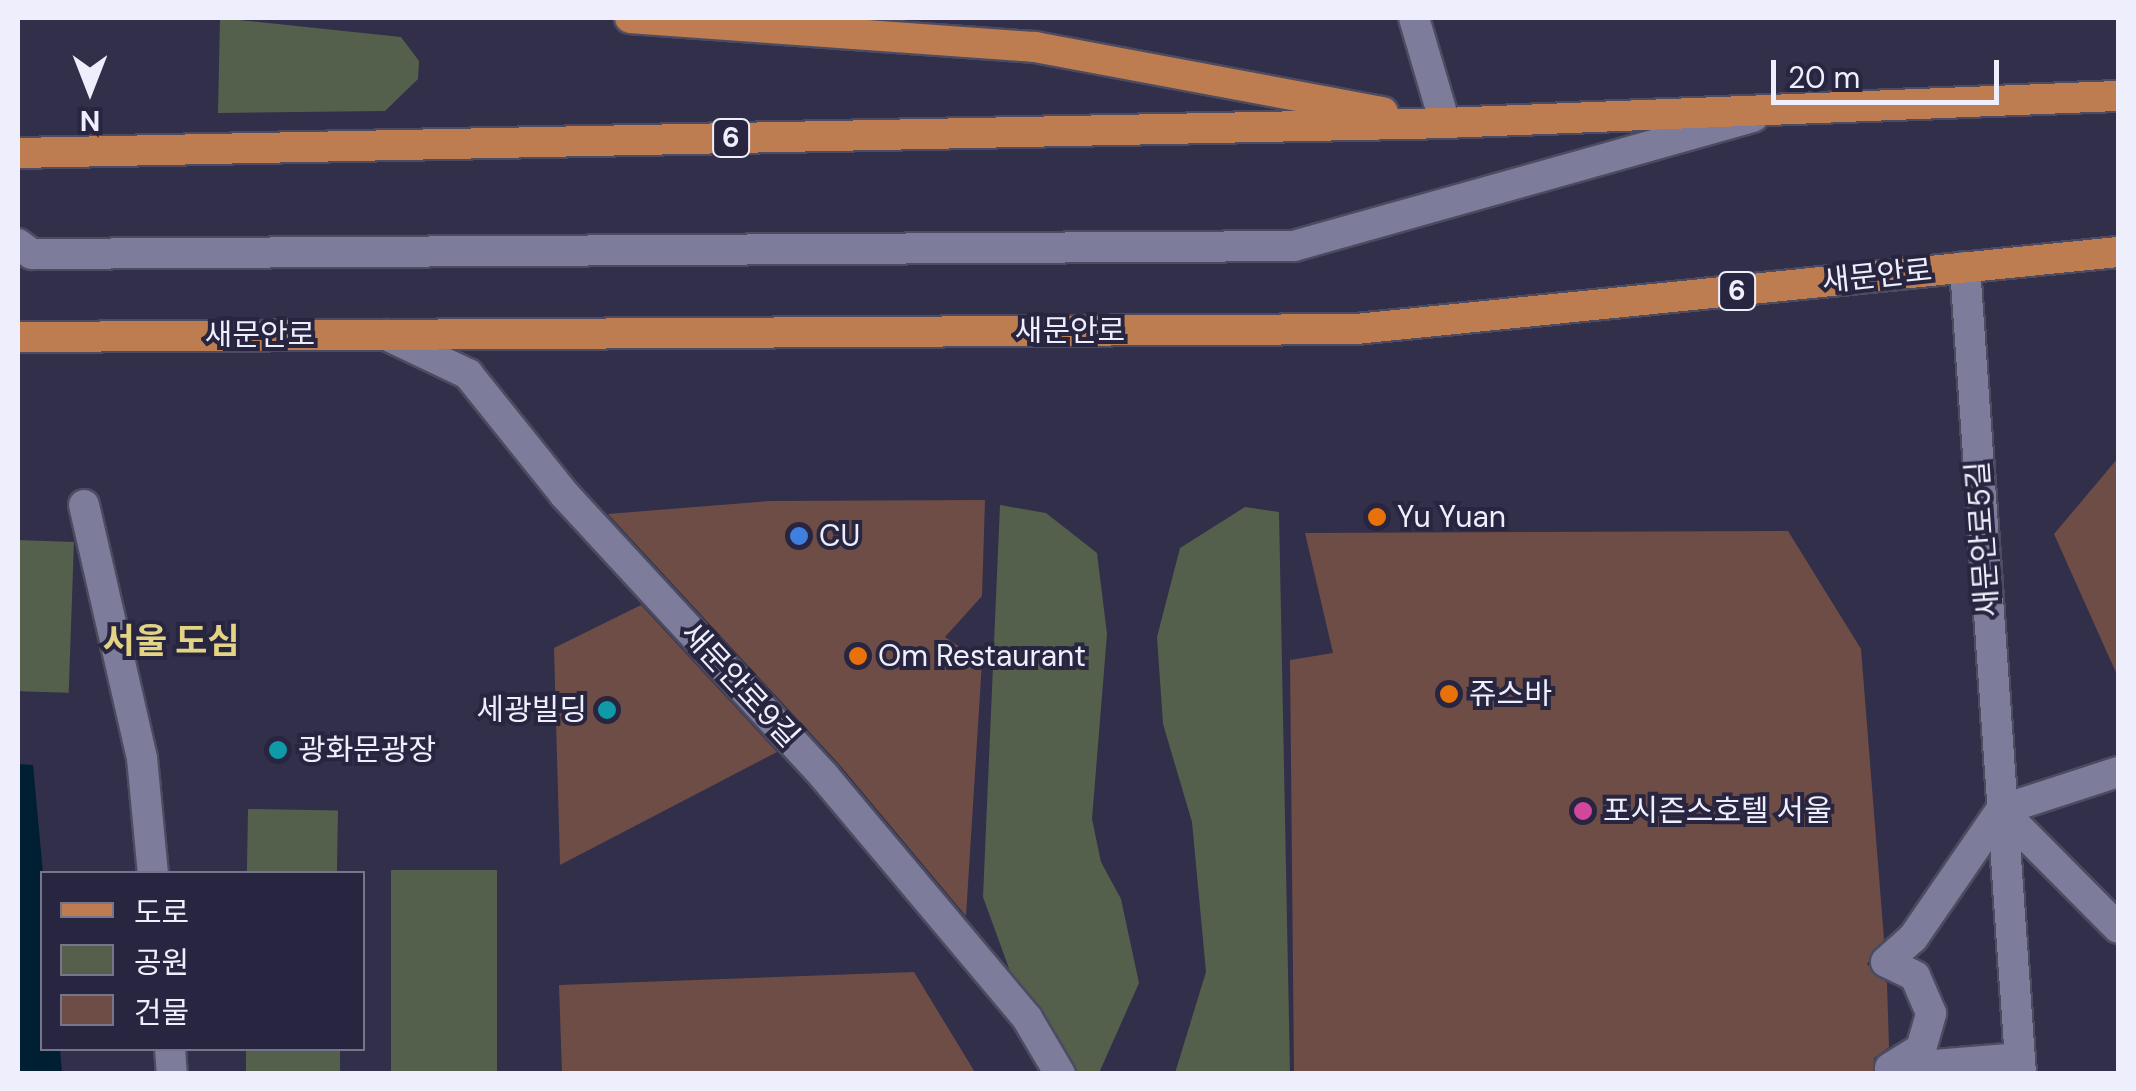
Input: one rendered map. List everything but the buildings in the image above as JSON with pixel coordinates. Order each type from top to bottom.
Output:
[{"type":"main road","points":[[630,18],[1035,47],[1445,123]]},
{"type":"main road","name":"6","points":[[18,153],[1445,123],[2118,96]]},
{"type":"main road","name":"새문안로","points":[[18,337],[1356,330],[2118,252]]},
{"type":"street","points":[[1414,18],[1445,123]]},
{"type":"street","points":[[18,244],[32,254],[1294,246],[1780,109]]},
{"type":"street","name":"새문안로5길","points":[[1966,268],[2020,1066]]},
{"type":"street","name":"새문안로9길","points":[[386,334],[468,374],[564,494],[836,791],[1027,1018],[1060,1074]]},
{"type":"street","points":[[84,505],[142,758],[153,871]]},
{"type":"street","points":[[2020,1066],[1890,1068],[1921,1049],[1931,1012],[1915,976],[1886,962],[1913,938],[2001,810],[2118,772]]},
{"type":"street","points":[[2001,810],[2118,928]]},
{"type":"green space","points":[[220,18],[401,37],[419,61],[418,79],[385,111],[218,113]]},
{"type":"green space","points":[[1000,505],[1046,513],[1097,553],[1107,634],[1092,819],[1101,862],[1121,899],[1139,983],[1099,1073],[1060,1073],[1027,1018],[983,897]]},
{"type":"green space","points":[[1245,507],[1279,512],[1290,1073],[1175,1073],[1206,972],[1192,822],[1163,724],[1157,637],[1180,548]]},
{"type":"green space","points":[[18,540],[74,542],[69,693],[18,691]]},
{"type":"green space","points":[[248,809],[338,811],[337,871],[247,871]]},
{"type":"green space","points":[[391,870],[497,870],[497,1073],[391,1073]]},
{"type":"green space","points":[[246,1051],[340,1051],[340,1073],[246,1073]]},
{"type":"water","points":[[18,764],[33,765],[43,871],[40,1051],[60,1051],[62,1073],[18,1073]]},
{"type":"place","name":"Yu Yuan","points":[[1377,517]]},
{"type":"place","name":"CU","points":[[799,536]]},
{"type":"place","name":"Om Restaurant","points":[[858,656]]},
{"type":"place","name":"쥬스바","points":[[1449,694]]},
{"type":"place","name":"세광빌딩","points":[[607,710]]},
{"type":"place","name":"광화문광장","points":[[278,750]]},
{"type":"place","name":"포시즌스호텔 서울","points":[[1583,811]]},
{"type":"district","name":"서울 도심","points":[[171,641]]}]
